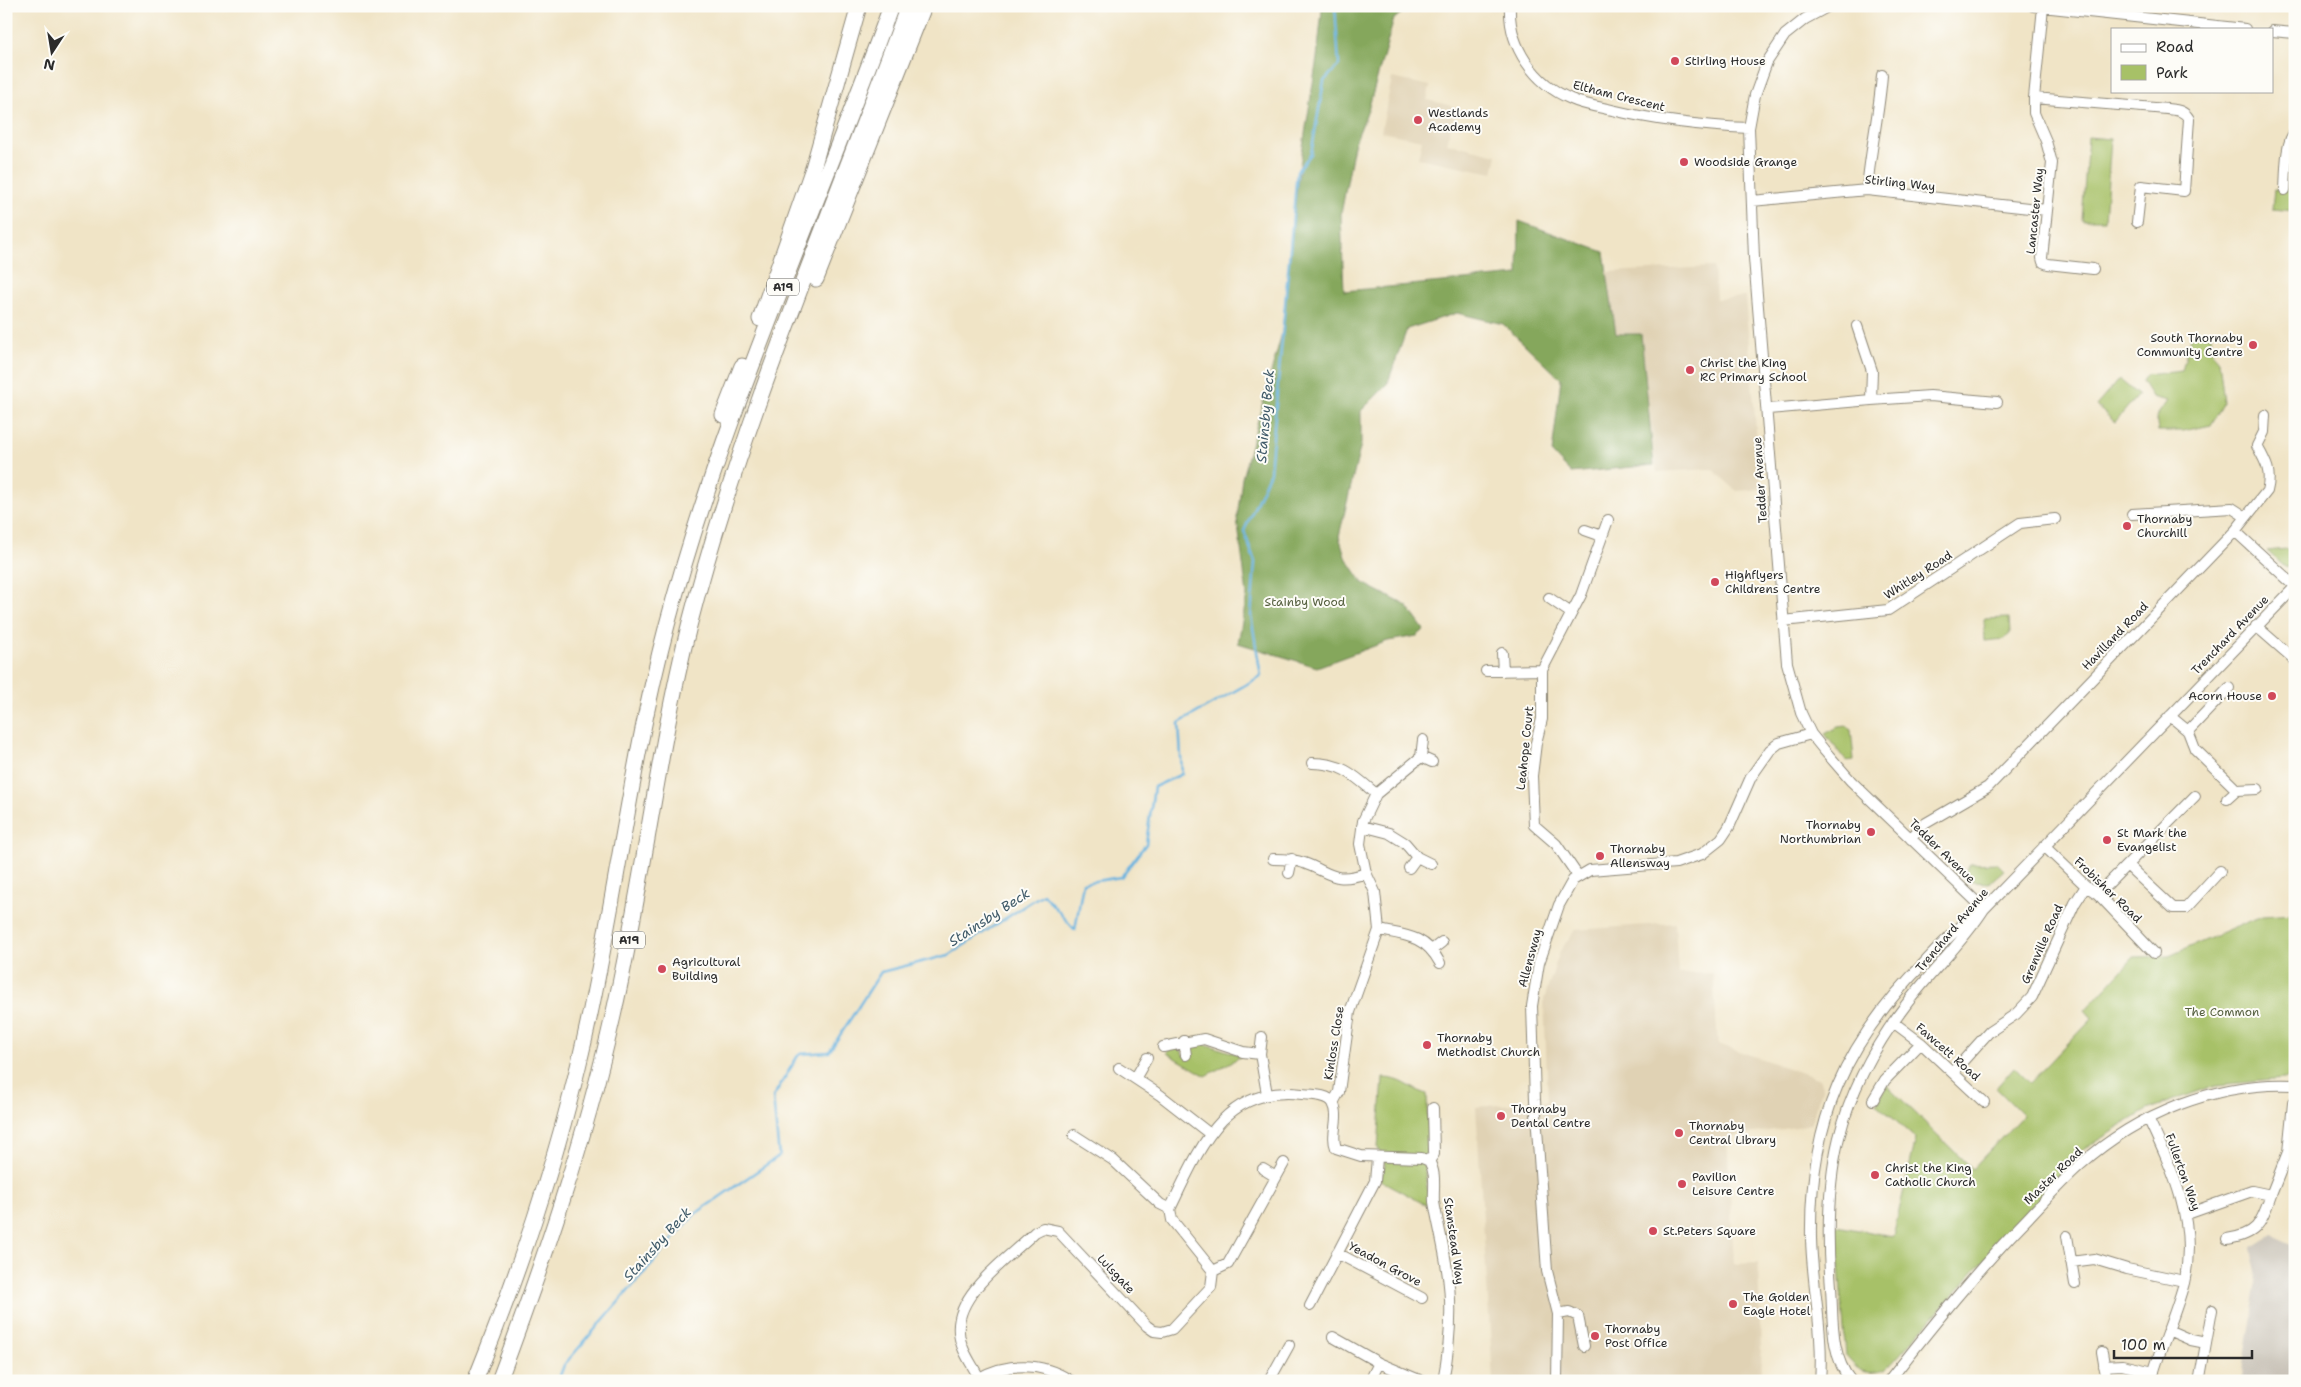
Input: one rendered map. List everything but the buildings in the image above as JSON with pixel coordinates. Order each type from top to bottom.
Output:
[{"type":"highway","points":[[682,570],[692,506],[710,451],[789,240],[813,168],[859,6]]},
{"type":"highway","name":"A19","points":[[475,1381],[530,1231],[562,1127],[584,1040],[653,681],[682,570],[719,455],[891,6]]},
{"type":"highway","name":"A19","points":[[499,1381],[545,1257],[593,1100],[629,937],[667,725],[689,628],[710,549],[752,418],[908,6]]},
{"type":"highway","points":[[884,73],[917,6]]},
{"type":"highway","points":[[729,491],[783,365],[924,6]]},
{"type":"street","name":"Eltham Crescent","points":[[1510,6],[1514,38],[1524,61],[1547,85],[1572,100],[1651,119],[1702,126],[1749,128]]},
{"type":"street","name":"Tedder Avenue","points":[[1829,6],[1805,19],[1785,35],[1767,62],[1755,95],[1749,128],[1754,258],[1768,409],[1787,663],[1796,700],[1812,734],[1851,781],[1984,909]]},
{"type":"street","points":[[2038,7],[2237,28]]},
{"type":"street","name":"Lancaster Way","points":[[2038,7],[2034,113],[2046,140],[2052,163],[2046,210],[2043,262],[2093,269]]},
{"type":"street","points":[[2274,31],[2295,34]]},
{"type":"street","points":[[1867,190],[1869,155],[1874,144],[1882,75]]},
{"type":"street","points":[[2034,98],[2168,109],[2183,111],[2187,115],[2189,119],[2184,191],[2141,186],[2137,222]]},
{"type":"street","points":[[2285,190],[2289,146],[2291,135],[2295,132]]},
{"type":"street","name":"Stirling Way","points":[[1752,201],[1867,190],[2046,210]]},
{"type":"street","points":[[1857,326],[1872,371],[1871,400]]},
{"type":"street","points":[[1768,409],[1930,396],[1997,402]]},
{"type":"street","name":"Havilland Road","points":[[1911,839],[1921,826],[1988,787],[2235,531],[2267,491],[2269,483],[2268,465],[2257,446],[2264,432],[2265,415]]},
{"type":"street","points":[[2132,514],[2232,508],[2246,517]]},
{"type":"street","name":"Whitley Road","points":[[1783,620],[1888,610],[2020,523],[2056,519]]},
{"type":"street","name":"Leahope Court","points":[[1578,876],[1556,844],[1534,825],[1532,776],[1536,743],[1542,719],[1542,670],[1581,594],[1608,520]]},
{"type":"street","points":[[1584,530],[1602,536]]},
{"type":"street","points":[[2235,531],[2295,586]]},
{"type":"street","name":"Trenchard Avenue","points":[[1851,1381],[1840,1365],[1836,1345],[1828,1238],[1830,1179],[1840,1133],[1865,1068],[1893,1022],[1970,931],[1984,909],[2295,586]]},
{"type":"street","points":[[1549,598],[1572,613]]},
{"type":"street","points":[[2256,626],[2295,660]]},
{"type":"street","points":[[1502,653],[1503,671]]},
{"type":"street","points":[[1486,671],[1542,670]]},
{"type":"street","points":[[2188,731],[2229,688]]},
{"type":"street","points":[[2170,716],[2188,731],[2195,749],[2236,790]]},
{"type":"street","points":[[1578,876],[1590,870],[1603,868],[1676,863],[1702,854],[1721,839],[1729,827],[1751,777],[1770,750],[1779,743],[1812,734]]},
{"type":"street","points":[[1423,740],[1421,757],[1432,762]]},
{"type":"street","name":"Kinloss Close","points":[[1333,1103],[1339,1092],[1350,1012],[1379,930],[1375,892],[1366,873],[1360,844],[1362,826],[1367,809],[1376,794],[1421,757]]},
{"type":"street","points":[[1312,763],[1330,763],[1351,772],[1376,794]]},
{"type":"street","points":[[2227,799],[2236,790],[2258,789]]},
{"type":"street","points":[[2098,894],[2195,796]]},
{"type":"street","points":[[1362,826],[1389,833],[1405,843],[1417,857],[1431,864]]},
{"type":"street","name":"Frobisher Road","points":[[2044,846],[2086,886],[2098,894],[2154,952]]},
{"type":"street","points":[[1409,868],[1417,857]]},
{"type":"street","points":[[1273,859],[1304,863],[1330,876],[1349,879],[1366,873]]},
{"type":"street","points":[[1289,873],[1292,860]]},
{"type":"street","points":[[2128,865],[2173,908],[2186,908],[2220,871]]},
{"type":"street","name":"Allensway","points":[[1557,1381],[1555,1347],[1558,1314],[1547,1271],[1535,1092],[1532,1006],[1537,972],[1546,944],[1560,905],[1569,886],[1578,876]]},
{"type":"street","name":"Grenville Road","points":[[1953,1072],[1990,1032],[2016,1014],[2032,997],[2074,903],[2086,886]]},
{"type":"street","points":[[1820,1381],[1821,1356],[1811,1239],[1812,1196],[1821,1133],[1829,1107],[1842,1073],[1864,1034],[1893,996],[1961,923],[1984,909]]},
{"type":"street","points":[[1379,930],[1409,935],[1433,949],[1440,963]]},
{"type":"street","points":[[1433,949],[1442,942]]},
{"type":"street","points":[[1929,957],[1939,966]]},
{"type":"street","name":"Fawcett Road","points":[[1893,1022],[1921,1043],[1984,1102]]},
{"type":"street","points":[[1262,1037],[1260,1054],[1267,1094]]},
{"type":"street","points":[[1163,1047],[1204,1039],[1243,1052],[1260,1054]]},
{"type":"street","points":[[1184,1042],[1186,1055]]},
{"type":"street","points":[[1873,1100],[1885,1080],[1921,1043]]},
{"type":"street","points":[[1136,1077],[1147,1058]]},
{"type":"street","points":[[1119,1068],[1136,1077],[1210,1134]]},
{"type":"street","name":"Master Road","points":[[1889,1381],[1948,1305],[1997,1250],[2079,1165],[2120,1135],[2148,1118],[2200,1098],[2230,1089],[2259,1085],[2295,1085]]},
{"type":"street","points":[[1284,1163],[1228,1264],[1213,1270],[1172,1220],[1170,1209],[1210,1134],[1222,1118],[1242,1104],[1267,1094],[1284,1092],[1326,1097],[1333,1103],[1336,1114],[1333,1140],[1336,1148],[1361,1156],[1422,1158],[1430,1161]]},
{"type":"street","points":[[2227,1239],[2246,1236],[2260,1225],[2288,1152],[2292,1103]]},
{"type":"street","name":"Stanstead Way","points":[[1433,1108],[1434,1154],[1430,1161],[1434,1169],[1434,1200],[1448,1272],[1450,1318],[1448,1354],[1443,1381]]},
{"type":"street","name":"Fullerton Way","points":[[2148,1118],[2166,1156],[2186,1214],[2188,1256],[2184,1281],[2152,1376]]},
{"type":"street","points":[[1074,1135],[1113,1160],[1160,1204],[1170,1209]]},
{"type":"street","points":[[1079,1152],[1085,1142]]},
{"type":"street","name":"Yeadon Grove","points":[[1310,1306],[1375,1181],[1377,1158]]},
{"type":"street","points":[[1263,1168],[1276,1176]]},
{"type":"street","points":[[2186,1214],[2252,1191],[2271,1195]]},
{"type":"street","name":"Lulsgate","points":[[977,1379],[963,1348],[959,1332],[960,1314],[965,1301],[979,1285],[1036,1232],[1043,1228],[1058,1231],[1154,1331],[1162,1332],[1172,1329],[1211,1287],[1213,1270]]},
{"type":"street","points":[[2067,1236],[2075,1284]]},
{"type":"street","points":[[1811,1239],[1828,1238]]},
{"type":"street","name":"Yeadon Grove","points":[[1337,1252],[1422,1298]]},
{"type":"street","points":[[2072,1262],[2094,1259],[2127,1269],[2184,1281]]},
{"type":"street","points":[[2200,1377],[2212,1310]]},
{"type":"street","points":[[1558,1314],[1569,1312],[1578,1316],[1584,1346]]},
{"type":"street","points":[[2168,1330],[2206,1343]]},
{"type":"street","points":[[1333,1337],[1379,1363],[1422,1381]]},
{"type":"street","points":[[1269,1381],[1289,1345]]},
{"type":"street","points":[[2102,1352],[2108,1381]]},
{"type":"street","points":[[1370,1381],[1379,1363]]},
{"type":"street","points":[[977,1379],[1000,1369],[1028,1365],[1051,1370],[1071,1381]]},
{"type":"street","points":[[2104,1366],[2122,1365],[2152,1376]]},
{"type":"shaded area","name":"Westlands Academy","points":[[1392,78],[1430,86],[1427,100],[1456,107],[1447,143],[1497,155],[1493,173],[1418,158],[1422,140],[1381,132]]},
{"type":"shaded area","points":[[1714,267],[1716,299],[1745,297],[1761,489],[1737,491],[1712,469],[1657,472],[1641,335],[1616,335],[1607,272]]},
{"type":"shaded area","points":[[1675,923],[1678,974],[1713,973],[1718,1044],[1820,1079],[1823,1086],[1810,1125],[1727,1137],[1734,1264],[1758,1263],[1762,1381],[1493,1381],[1476,1107],[1548,1101],[1544,999],[1560,951],[1575,930]]},
{"type":"shaded area","points":[[2272,1235],[2294,1245],[2293,1248],[2295,1250],[2295,1381],[2241,1381],[2258,1281],[2251,1248]]},
{"type":"green space","name":"Stainby Wood","points":[[1319,6],[1411,6],[1394,19],[1368,110],[1354,145],[1341,214],[1344,291],[1518,275],[1519,221],[1604,252],[1616,334],[1641,334],[1654,465],[1571,473],[1552,453],[1561,379],[1503,324],[1457,313],[1407,329],[1387,385],[1361,411],[1361,444],[1339,536],[1345,556],[1363,583],[1407,606],[1424,630],[1417,636],[1388,641],[1317,667],[1238,643],[1247,595],[1237,518],[1242,478],[1282,333],[1297,184],[1317,58],[1322,10]]},
{"type":"green space","points":[[2088,137],[2111,139],[2105,220],[2082,220]]},
{"type":"green space","points":[[2274,189],[2295,191],[2295,211],[2272,209]]},
{"type":"green space","points":[[2191,334],[2211,336],[2212,352],[2219,360],[2224,402],[2211,425],[2183,431],[2158,431],[2156,417],[2167,401],[2152,397],[2142,381],[2146,375],[2182,371]]},
{"type":"green space","points":[[2119,379],[2138,395],[2115,422],[2096,406]]},
{"type":"green space","points":[[2295,548],[2295,566],[2292,568],[2285,567],[2267,551]]},
{"type":"green space","points":[[2009,618],[2010,634],[2004,639],[1985,641],[1984,619]]},
{"type":"green space","points":[[1846,726],[1851,730],[1854,760],[1846,761],[1825,734],[1838,727]]},
{"type":"green space","points":[[1997,863],[2004,870],[1989,883],[1972,882],[1965,875],[1970,864]]},
{"type":"green space","name":"The Common","points":[[2295,914],[2295,1078],[2216,1085],[2147,1110],[2082,1150],[1886,1370],[1867,1372],[1855,1366],[1846,1356],[1836,1226],[1893,1236],[1916,1139],[1877,1104],[1887,1085],[1972,1169],[2023,1115],[1996,1088],[2014,1067],[2030,1083],[2092,1018],[2085,1010],[2134,957],[2169,956],[2262,916]]},
{"type":"green space","points":[[1198,1042],[1237,1054],[1240,1057],[1206,1076],[1167,1053],[1169,1049],[1180,1048],[1184,1056],[1192,1055],[1192,1044]]},
{"type":"green space","points":[[1383,1078],[1401,1081],[1427,1094],[1428,1146],[1424,1165],[1430,1207],[1380,1180],[1385,1165],[1378,1148]]},
{"type":"waterway","name":"Stainsby Beck","points":[[558,1381],[564,1365],[695,1214],[779,1156],[773,1097],[799,1054],[829,1052],[881,972],[949,955],[1043,894],[1075,930],[1083,883],[1121,877],[1146,844],[1154,787],[1182,774],[1179,723],[1261,676],[1251,616],[1255,562],[1244,531],[1270,472],[1297,171],[1311,154],[1324,81],[1339,65],[1335,6]]},
{"type":"place","name":"Stirling House","points":[[1675,61]]},
{"type":"place","name":"Westlands Academy","points":[[1418,120]]},
{"type":"place","name":"Woodside Grange","points":[[1684,162]]},
{"type":"place","name":"South Thornaby Community Centre","points":[[2253,345]]},
{"type":"place","name":"Christ the King RC Primary School","points":[[1690,370]]},
{"type":"place","name":"Thornaby Churchill","points":[[2127,526]]},
{"type":"place","name":"Highflyers Childrens Centre","points":[[1715,582]]},
{"type":"place","name":"Acorn House","points":[[2272,696]]},
{"type":"place","name":"Thornaby Northumbrian","points":[[1871,832]]},
{"type":"place","name":"St Mark the Evangelist","points":[[2107,840]]},
{"type":"place","name":"Thornaby Allensway","points":[[1600,856]]},
{"type":"place","name":"Agricultural Building","points":[[662,969]]},
{"type":"place","name":"Thornaby Methodist Church","points":[[1427,1045]]},
{"type":"place","name":"Thornaby Dental Centre","points":[[1501,1116]]},
{"type":"place","name":"Thornaby Central Library","points":[[1679,1133]]},
{"type":"place","name":"Christ the King Catholic Church","points":[[1875,1175]]},
{"type":"place","name":"Pavilion Leisure Centre","points":[[1682,1184]]},
{"type":"place","name":"St.Peters Square","points":[[1653,1231]]},
{"type":"place","name":"The Golden Eagle Hotel","points":[[1733,1304]]},
{"type":"place","name":"Thornaby Post Office","points":[[1595,1336]]}]
